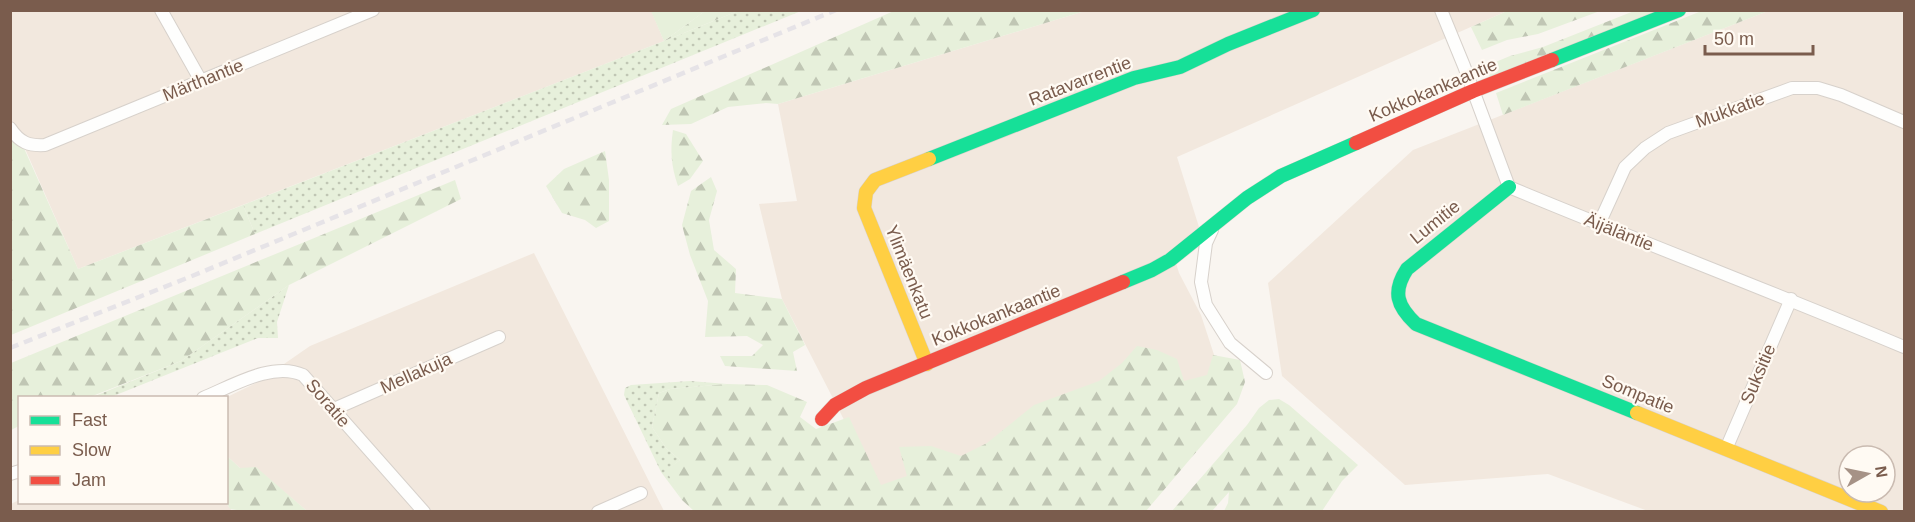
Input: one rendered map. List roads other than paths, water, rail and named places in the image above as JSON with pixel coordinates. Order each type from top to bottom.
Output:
[{"type":"street","points":[[161,10],[201,81]]},
{"type":"street","name":"Märthantie","points":[[10,128],[17,139],[31,146],[45,145],[374,10]]},
{"type":"street","name":"Ratavarrentie","points":[[865,194],[869,185],[875,180],[1134,78],[1180,67],[1228,44],[1314,10]]},
{"type":"street","points":[[1441,10],[1509,187]]},
{"type":"street","name":"Kokkokankaantie","points":[[822,419],[835,405],[866,388],[1174,259],[1261,187],[1281,176],[1473,91],[1679,10]]},
{"type":"street","name":"Mukkatie","points":[[1599,225],[1625,167],[1645,148],[1668,133],[1792,88],[1818,88],[1841,95],[1905,122]]},
{"type":"street","name":"Äijäläntie","points":[[1509,187],[1905,347]]},
{"type":"street","name":"Lumitie","points":[[1397,295],[1402,276],[1407,269],[1509,187]]},
{"type":"street","name":"Ylimäenkatu","points":[[865,194],[864,208],[927,364]]},
{"type":"street","points":[[1214,226],[1206,243],[1203,260],[1201,282],[1206,305],[1230,343],[1266,373]]},
{"type":"street","name":"Sompatie","points":[[1397,295],[1400,306],[1416,324],[1881,512]]},
{"type":"street","name":"Suksitie","points":[[1726,449],[1791,299]]},
{"type":"street","name":"Mellakuja","points":[[334,410],[499,337]]},
{"type":"street","name":"Soratie","points":[[208,396],[268,372],[282,369],[303,375],[424,512]]},
{"type":"street","points":[[598,512],[641,493]]},
{"type":"railway","points":[[10,348],[192,276],[836,10]]}]
